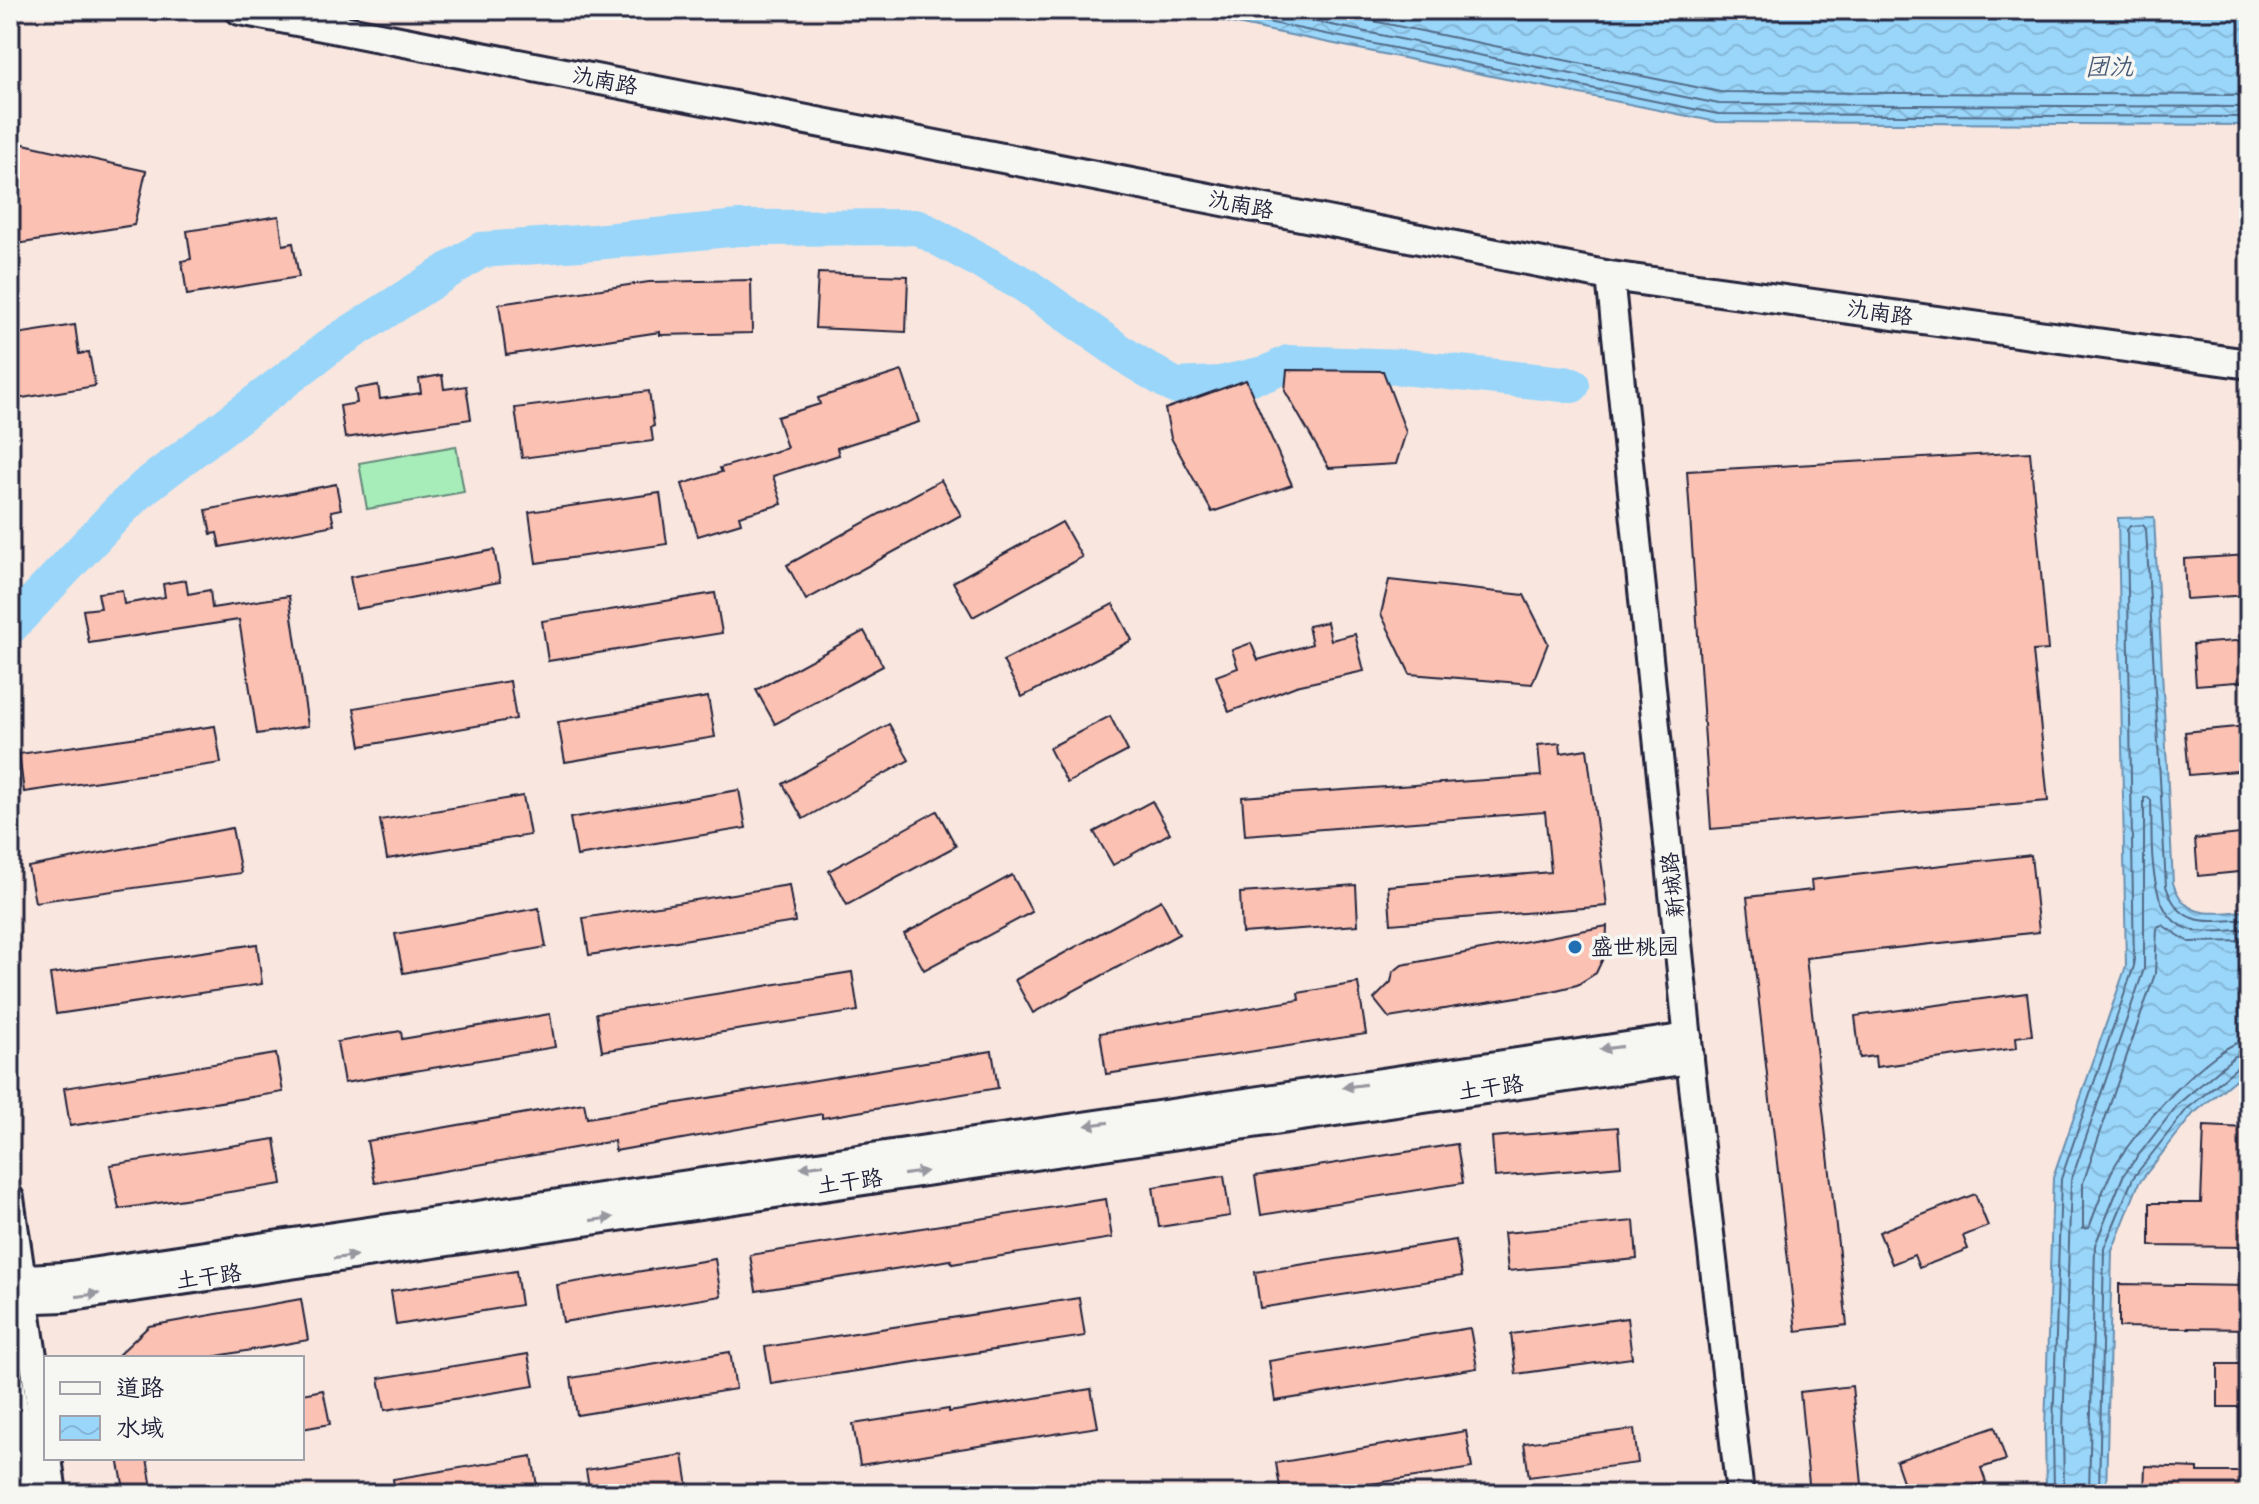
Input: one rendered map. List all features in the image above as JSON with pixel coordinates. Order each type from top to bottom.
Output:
[{"type":"main road","name":"氿南路","points":[[240,10],[1610,276],[2249,364]]},
{"type":"street","name":"新城路","points":[[1610,276],[1689,1048],[1740,1494]]},
{"type":"street","name":"土干路","points":[[16,1289],[78,1274],[1689,1048]]},
{"type":"street","points":[[10,1198],[16,1289],[44,1436]]},
{"type":"street","points":[[10,1383],[30,1494]]},
{"type":"street","points":[[48,1460],[53,1494]]},
{"type":"green space","points":[[456,446],[464,492],[367,509],[359,463]]},
{"type":"water","name":"团氿","points":[[1168,10],[2249,10],[2249,125],[1717,122]]},
{"type":"water","points":[[2154,517],[2173,883],[2186,904],[2194,909],[2213,913],[2249,911],[2249,1068],[2193,1114],[2139,1183],[2112,1251],[2106,1494],[2046,1494],[2045,1429],[2053,1178],[2126,966],[2118,518]]},
{"type":"building","points":[[10,141],[146,171],[134,225],[10,245]]},
{"type":"building","points":[[279,216],[283,245],[293,243],[299,277],[187,295],[182,261],[191,259],[187,231]]},
{"type":"building","points":[[818,273],[908,276],[906,332],[815,328]]},
{"type":"building","points":[[751,280],[752,333],[660,335],[660,332],[506,355],[499,304],[649,282]]},
{"type":"building","points":[[75,325],[79,354],[89,352],[95,386],[10,400],[10,335]]},
{"type":"building","points":[[1287,370],[1383,371],[1406,432],[1396,464],[1329,468],[1285,391]]},
{"type":"building","points":[[902,371],[919,422],[837,448],[839,455],[773,476],[782,504],[739,516],[741,523],[698,536],[682,484],[722,472],[720,468],[787,448],[777,417],[820,404],[818,398]]},
{"type":"building","points":[[442,375],[444,389],[466,386],[471,419],[345,438],[340,406],[357,403],[355,389],[378,385],[380,399],[421,393],[419,379]]},
{"type":"building","points":[[1246,380],[1292,485],[1212,512],[1171,438],[1165,409]]},
{"type":"building","points":[[649,391],[653,441],[522,458],[515,408]]},
{"type":"building","points":[[2030,452],[2048,650],[2033,651],[2048,801],[1711,829],[1687,471]]},
{"type":"building","points":[[941,480],[961,515],[806,600],[787,565]]},
{"type":"building","points":[[336,484],[341,509],[331,511],[334,525],[220,547],[217,533],[211,534],[206,510]]},
{"type":"building","points":[[660,493],[667,544],[536,563],[529,512]]},
{"type":"building","points":[[1062,522],[1082,557],[973,617],[953,582]]},
{"type":"building","points":[[494,550],[500,582],[356,609],[350,577]]},
{"type":"building","points":[[2249,555],[2249,595],[2186,599],[2184,559]]},
{"type":"building","points":[[186,580],[188,594],[210,590],[212,608],[289,596],[308,726],[257,734],[239,620],[89,643],[83,610],[101,608],[98,593],[122,590],[124,604],[165,597],[163,584]]},
{"type":"building","points":[[1389,580],[1524,595],[1548,643],[1532,684],[1410,674],[1381,614]]},
{"type":"building","points":[[715,593],[722,633],[548,661],[542,621]]},
{"type":"building","points":[[1113,604],[1132,640],[1022,697],[1003,661]]},
{"type":"building","points":[[1327,622],[1331,640],[1355,634],[1364,671],[1296,686],[1229,712],[1216,676],[1238,668],[1232,650],[1251,643],[1258,660],[1312,644],[1308,626]]},
{"type":"building","points":[[864,631],[883,666],[775,724],[756,690]]},
{"type":"building","points":[[2249,640],[2249,681],[2196,685],[2193,644]]},
{"type":"building","points":[[510,681],[516,719],[361,746],[354,708]]},
{"type":"building","points":[[708,697],[715,737],[565,762],[558,722]]},
{"type":"building","points":[[1110,716],[1128,751],[1067,783],[1049,748]]},
{"type":"building","points":[[889,724],[909,760],[803,819],[783,784]]},
{"type":"building","points":[[215,726],[221,763],[24,792],[19,754]]},
{"type":"building","points":[[2247,726],[2249,770],[2189,775],[2185,732]]},
{"type":"building","points":[[1560,743],[1561,753],[1587,749],[1607,906],[1391,924],[1388,886],[1551,872],[1545,812],[1245,835],[1242,797],[1541,776],[1538,745]]},
{"type":"building","points":[[739,790],[746,828],[577,856],[570,818]]},
{"type":"building","points":[[523,796],[530,835],[387,859],[380,820]]},
{"type":"building","points":[[1152,801],[1170,833],[1113,865],[1094,832]]},
{"type":"building","points":[[937,811],[956,846],[847,905],[829,871]]},
{"type":"building","points":[[232,828],[241,873],[35,902],[28,867]]},
{"type":"building","points":[[2249,833],[2249,871],[2198,876],[2195,839]]},
{"type":"building","points":[[2031,855],[2039,932],[1806,958],[1847,1325],[1796,1331],[1747,897],[1812,890],[1811,880]]},
{"type":"building","points":[[1012,875],[1032,912],[924,970],[904,934]]},
{"type":"building","points":[[789,885],[795,922],[589,955],[583,918]]},
{"type":"building","points":[[1356,885],[1358,925],[1242,933],[1240,893]]},
{"type":"building","points":[[1161,900],[1179,934],[1033,1013],[1015,980]]},
{"type":"building","points":[[539,908],[546,947],[403,973],[395,934]]},
{"type":"building","points":[[1607,926],[1606,952],[1596,973],[1577,985],[1389,1018],[1374,999],[1391,982],[1393,972],[1402,965]]},
{"type":"building","points":[[257,944],[262,984],[56,1014],[50,974]]},
{"type":"building","points":[[852,972],[858,1011],[602,1051],[596,1013]]},
{"type":"building","points":[[1358,983],[1366,1034],[1106,1074],[1100,1033],[1299,1000],[1298,993]]},
{"type":"building","points":[[2027,993],[2032,1035],[2016,1037],[2017,1048],[1876,1067],[1875,1056],[1860,1058],[1855,1016]]},
{"type":"building","points":[[550,1014],[555,1047],[344,1083],[337,1042],[401,1031],[402,1039]]},
{"type":"building","points":[[992,1051],[998,1088],[822,1118],[822,1114],[615,1151],[614,1141],[375,1183],[367,1141],[584,1103],[587,1118]]},
{"type":"building","points":[[276,1054],[283,1092],[70,1126],[64,1088]]},
{"type":"building","points":[[2204,1126],[2246,1128],[2243,1203],[2249,1203],[2249,1247],[2150,1246],[2150,1203],[2201,1203]]},
{"type":"building","points":[[1618,1127],[1621,1166],[1495,1177],[1492,1137]]},
{"type":"building","points":[[275,1139],[282,1184],[119,1209],[110,1165]]},
{"type":"building","points":[[1457,1144],[1463,1183],[1261,1215],[1255,1176]]},
{"type":"building","points":[[1224,1176],[1230,1216],[1159,1227],[1153,1187]]},
{"type":"building","points":[[1975,1194],[1988,1226],[1963,1236],[1968,1249],[1919,1268],[1914,1255],[1892,1264],[1879,1232]]},
{"type":"building","points":[[1106,1199],[1112,1238],[756,1291],[750,1255]]},
{"type":"building","points":[[1634,1221],[1637,1259],[1508,1271],[1504,1233]]},
{"type":"building","points":[[1456,1240],[1462,1276],[1260,1308],[1255,1272]]},
{"type":"building","points":[[715,1259],[721,1296],[563,1322],[557,1285]]},
{"type":"building","points":[[516,1271],[521,1305],[396,1325],[391,1291]]},
{"type":"building","points":[[2119,1284],[2249,1286],[2249,1329],[2119,1327]]},
{"type":"building","points":[[1079,1298],[1085,1336],[771,1384],[765,1347]]},
{"type":"building","points":[[301,1299],[308,1340],[217,1356],[117,1356],[149,1326]]},
{"type":"building","points":[[1627,1318],[1632,1358],[1516,1374],[1511,1334]]},
{"type":"building","points":[[1470,1328],[1477,1368],[1275,1401],[1269,1361]]},
{"type":"building","points":[[730,1352],[736,1389],[577,1415],[571,1378]]},
{"type":"building","points":[[528,1354],[534,1386],[385,1410],[379,1378]]},
{"type":"building","points":[[2218,1364],[2249,1364],[2249,1407],[2218,1407]]},
{"type":"building","points":[[1852,1386],[1863,1494],[1810,1494],[1800,1392]]},
{"type":"building","points":[[1091,1389],[1098,1427],[860,1465],[853,1424]]},
{"type":"building","points":[[323,1390],[330,1424],[304,1429],[304,1394]]},
{"type":"building","points":[[1995,1427],[2006,1460],[1981,1468],[1986,1482],[1951,1494],[1936,1494],[1933,1484],[1907,1493],[1896,1461]]},
{"type":"building","points":[[1634,1429],[1638,1463],[1529,1477],[1524,1443]]},
{"type":"building","points":[[1466,1431],[1472,1468],[1308,1494],[1281,1494],[1276,1463]]},
{"type":"building","points":[[683,1455],[689,1493],[590,1494],[586,1470]]},
{"type":"building","points":[[532,1456],[538,1492],[395,1494],[393,1479]]},
{"type":"building","points":[[118,1460],[147,1460],[153,1494],[125,1494]]},
{"type":"building","points":[[2145,1466],[2198,1468],[2198,1472],[2249,1472],[2249,1494],[2144,1494]]},
{"type":"waterway","points":[[10,627],[146,486],[333,344],[481,250],[739,228],[918,227],[1025,285],[1132,360],[1175,386],[1220,384],[1268,373],[1288,363],[1404,367],[1572,385]]},
{"type":"place","name":"盛世桃园","points":[[1575,947]]}]
